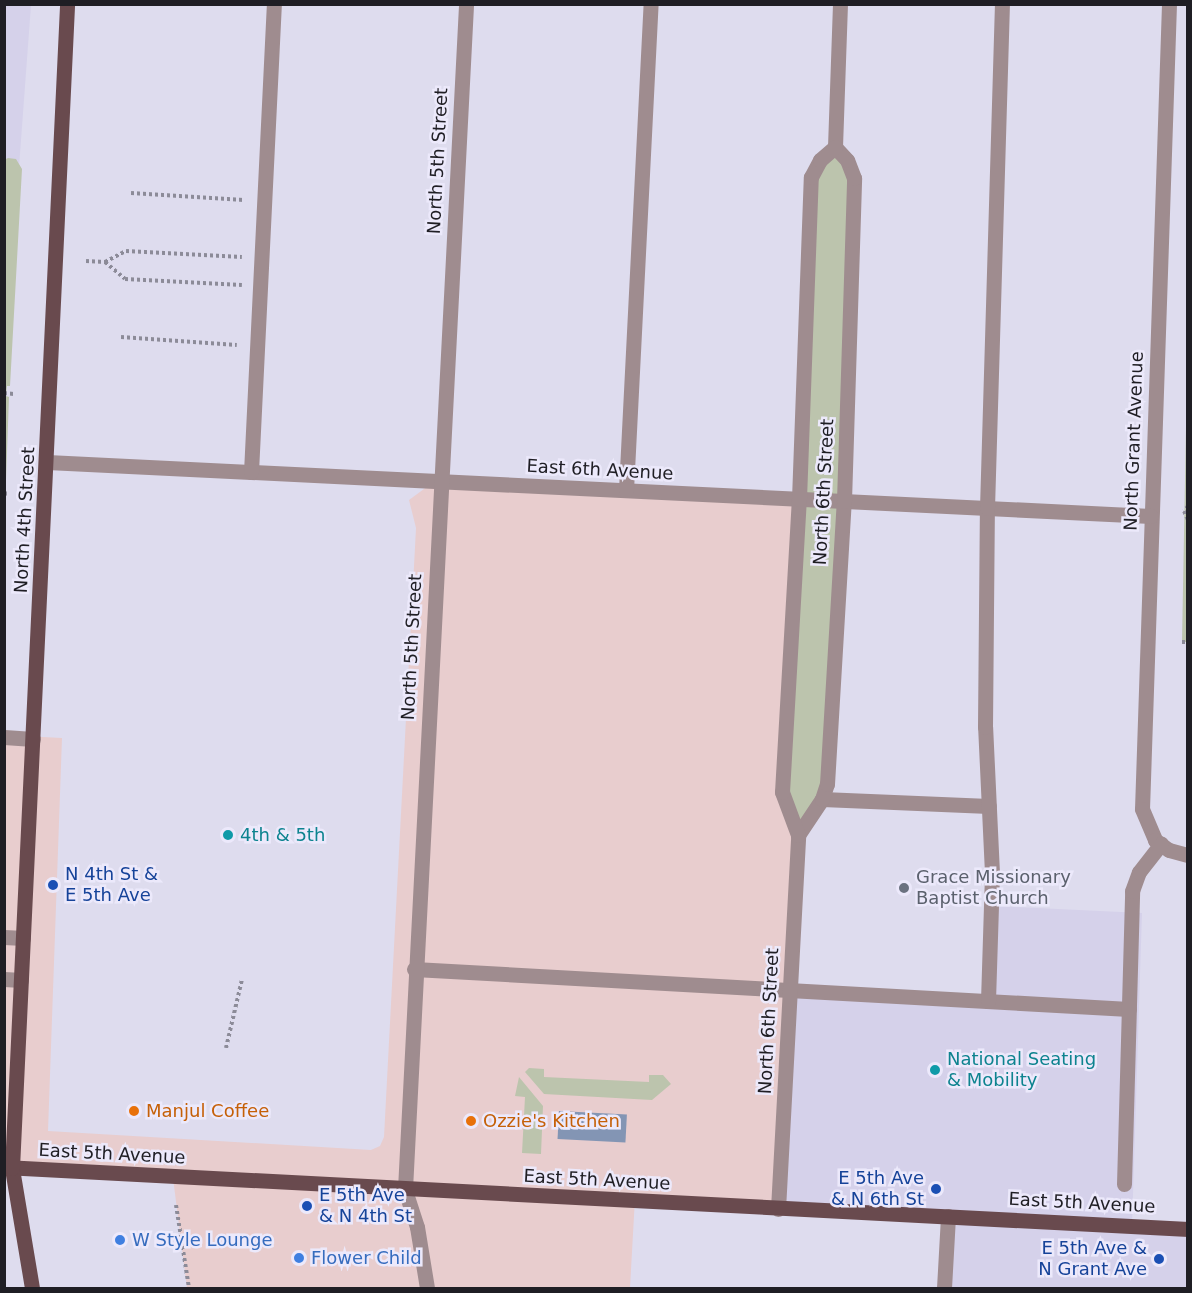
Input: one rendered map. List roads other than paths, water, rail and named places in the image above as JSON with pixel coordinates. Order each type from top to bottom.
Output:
[{"type":"main road","name":"North 4th Street","points":[[32,1288],[8,1167],[21,980],[67,4]]},
{"type":"main road","name":"East 5th Avenue","points":[[8,1167],[1188,1229]]},
{"type":"street","points":[[251,472],[274,4]]},
{"type":"street","name":"North 5th Street","points":[[427,1288],[417,1227],[405,1189],[414,969],[466,4]]},
{"type":"street","points":[[626,490],[651,4]]},
{"type":"street","points":[[835,147],[840,4]]},
{"type":"street","points":[[988,1001],[992,873],[985,727],[987,508],[1002,4]]},
{"type":"street","name":"North Grant Avenue","points":[[1161,844],[1146,825],[1142,809],[1169,4]]},
{"type":"street","name":"North 6th Street","points":[[778,1209],[798,835],[782,792],[799,499],[811,177],[820,160],[835,147],[847,160],[854,178],[844,501],[827,784],[822,800],[798,835]]},
{"type":"street","name":"East 6th Avenue","points":[[47,462],[1151,516]]},
{"type":"street","points":[[4,737],[33,739]]},
{"type":"street","points":[[822,800],[989,806]]},
{"type":"street","points":[[1124,1184],[1132,891],[1139,872],[1161,844],[1188,855]]},
{"type":"street","points":[[4,937],[23,938]]},
{"type":"street","points":[[414,969],[1129,1009]]},
{"type":"street","points":[[4,979],[21,980]]},
{"type":"street","points":[[944,1288],[948,1216]]},
{"type":"water","points":[[559,1111],[627,1115],[625,1143],[558,1139]]},
{"type":"place","name":"4th & 5th","points":[[228,835]]},
{"type":"place","name":"N 4th St & E 5th Ave","points":[[53,885]]},
{"type":"place","name":"Grace Missionary Baptist Church","points":[[904,888]]},
{"type":"place","name":"National Seating & Mobility","points":[[935,1070]]},
{"type":"place","name":"Manjul Coffee","points":[[134,1111]]},
{"type":"place","name":"Ozzie's Kitchen","points":[[471,1121]]},
{"type":"place","name":"E 5th Ave & N 6th St","points":[[936,1189]]},
{"type":"place","name":"E 5th Ave & N 4th St","points":[[307,1206]]},
{"type":"place","name":"W Style Lounge","points":[[120,1240]]},
{"type":"place","name":"Flower Child","points":[[299,1258]]},
{"type":"place","name":"E 5th Ave & N Grant Ave","points":[[1159,1259]]}]
